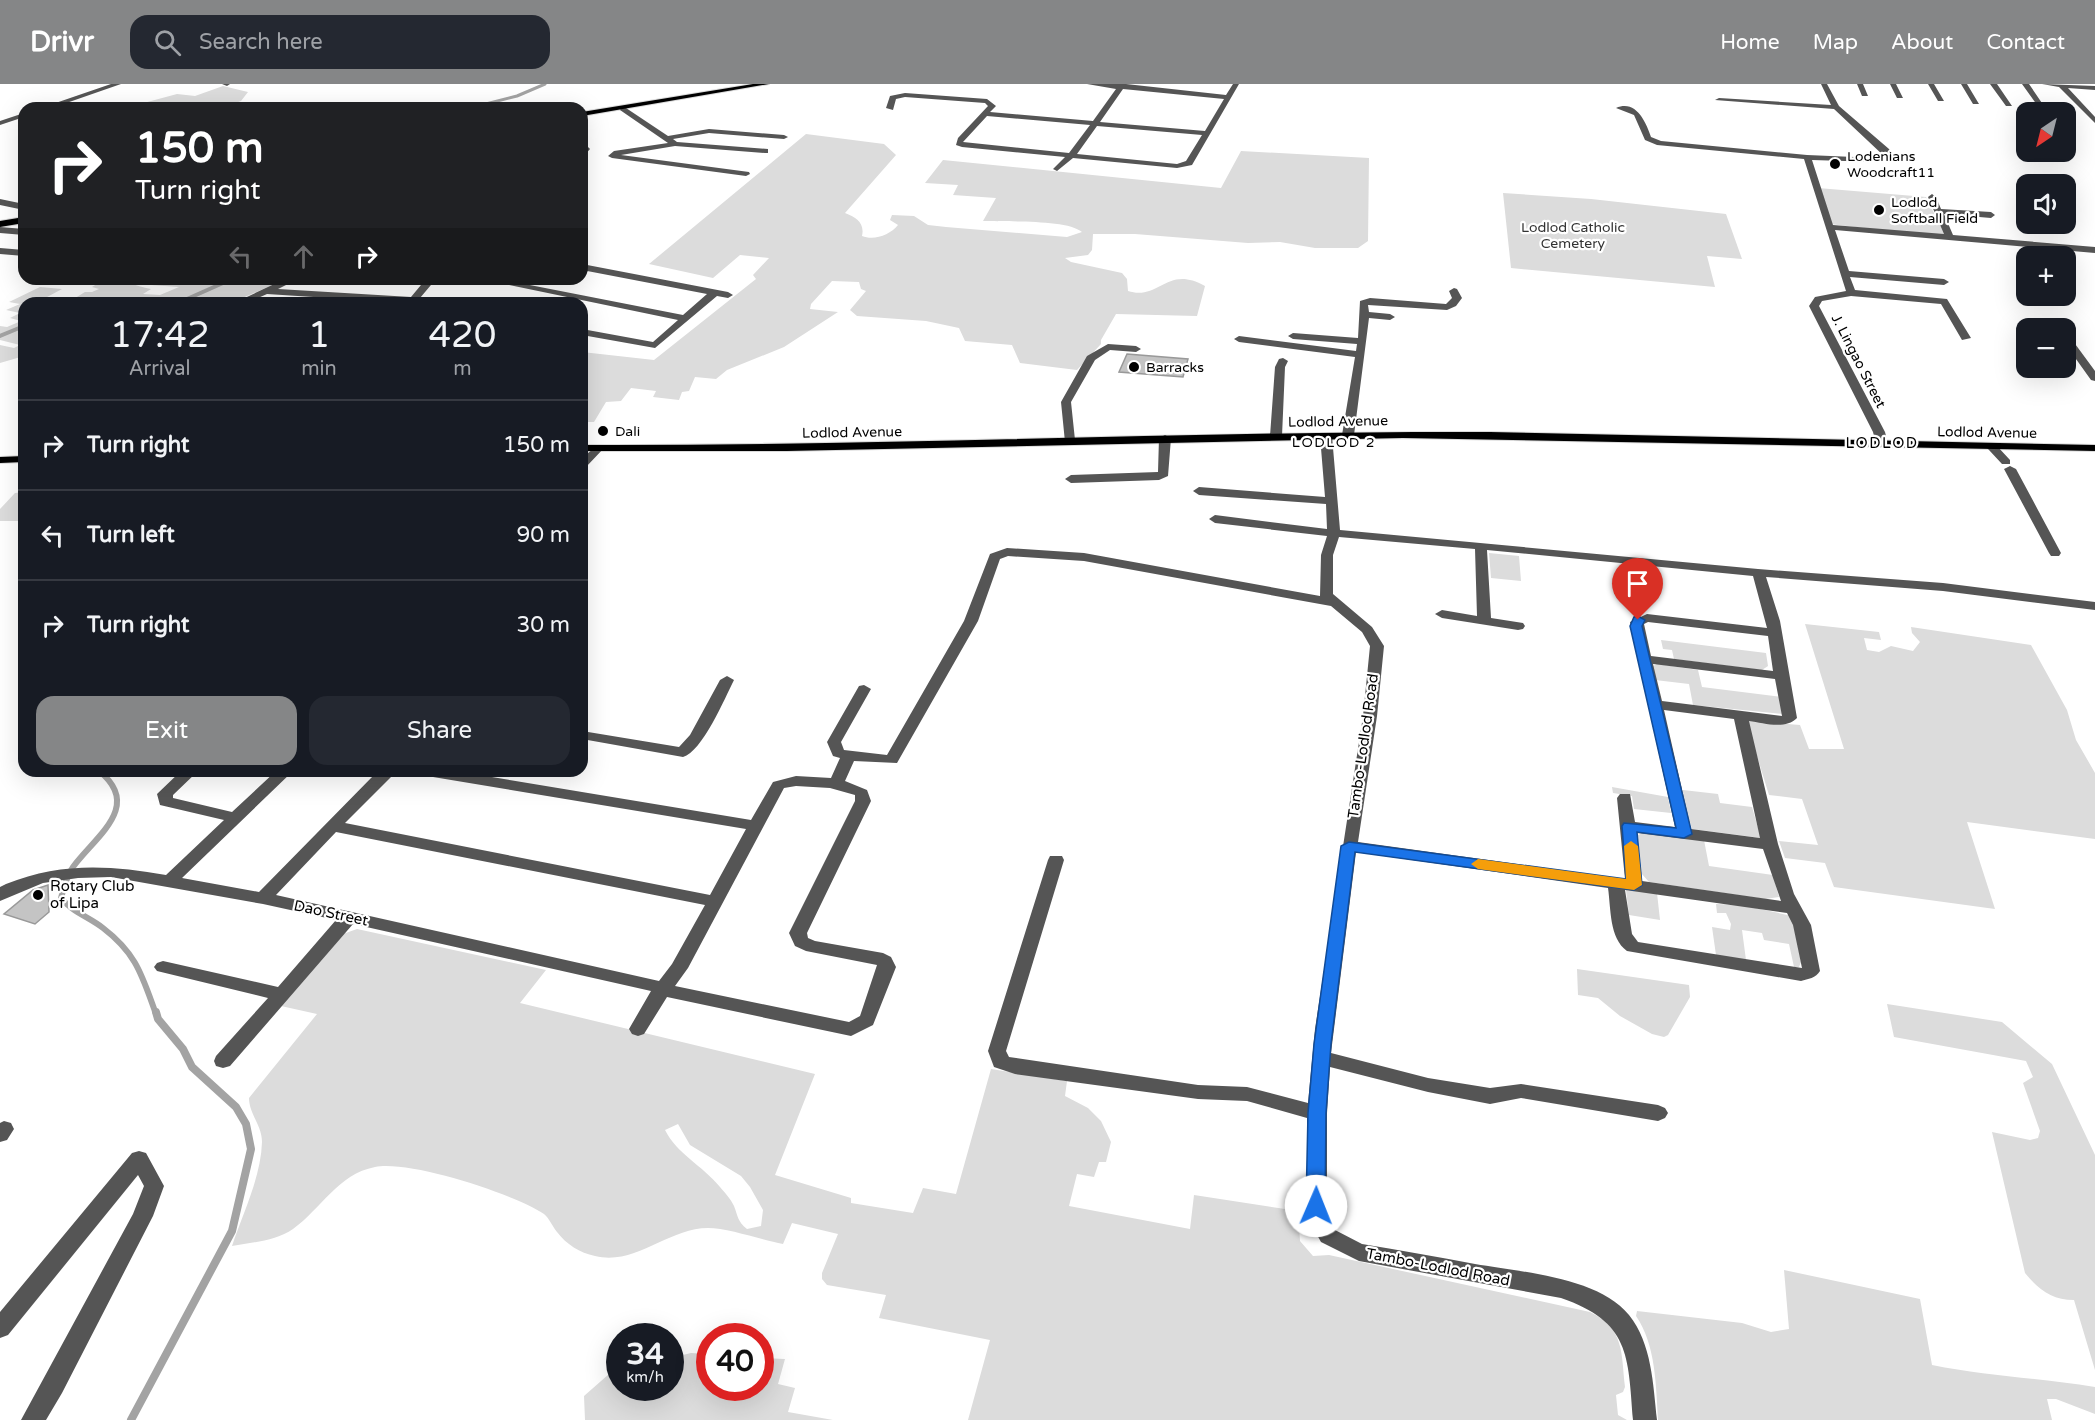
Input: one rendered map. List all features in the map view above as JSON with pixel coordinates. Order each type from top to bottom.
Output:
[{"type":"main road","points":[[588,113],[766,84]]},
{"type":"main road","points":[[0,224],[18,220]]},
{"type":"main road","name":"Lodlod Avenue","points":[[588,448],[829,447],[1348,435],[1556,436],[1993,448],[2095,447]]},
{"type":"main road","points":[[0,460],[18,459]]},
{"type":"street","points":[[63,102],[118,84]]},
{"type":"street","points":[[1090,84],[1228,97]]},
{"type":"street","points":[[890,108],[890,101],[901,95],[991,102],[993,104],[986,114],[961,140],[960,144],[1184,165],[1189,163],[1236,84]]},
{"type":"street","points":[[1620,108],[1633,110],[1639,114],[1648,138],[1660,143],[1807,157],[1886,159],[1889,157],[1886,151],[1836,107],[1824,84]]},
{"type":"street","points":[[1860,84],[1865,94]]},
{"type":"street","points":[[1893,84],[1900,96]]},
{"type":"street","points":[[1931,84],[1941,99]]},
{"type":"street","points":[[1964,84],[1976,102]]},
{"type":"street","points":[[1993,84],[2009,104]]},
{"type":"street","points":[[2025,84],[2039,102]]},
{"type":"street","points":[[2047,84],[2094,88]]},
{"type":"street","points":[[2061,85],[2094,118]]},
{"type":"street","points":[[1057,169],[1072,155],[1122,86]]},
{"type":"street","points":[[951,98],[958,91]]},
{"type":"street","points":[[1719,100],[1836,107]]},
{"type":"street","points":[[623,108],[675,144]]},
{"type":"street","points":[[986,114],[1206,133]]},
{"type":"street","points":[[0,123],[18,117]]},
{"type":"street","points":[[665,139],[709,131],[780,137],[751,158]]},
{"type":"street","points":[[746,174],[612,156],[617,153],[675,144],[762,151]]},
{"type":"street","points":[[710,154],[719,147]]},
{"type":"street","name":"J. Lingao Street","points":[[1807,157],[1848,274],[1851,293],[1818,298],[1814,301],[1814,306],[1879,432],[1882,444]]},
{"type":"street","points":[[692,168],[701,161]]},
{"type":"street","points":[[733,172],[742,165]]},
{"type":"street","points":[[1932,197],[1950,238]]},
{"type":"street","points":[[0,202],[18,206]]},
{"type":"street","points":[[1938,211],[1991,215]]},
{"type":"street","points":[[1830,227],[2039,246]]},
{"type":"street","points":[[0,230],[18,232]]},
{"type":"street","points":[[2076,249],[2095,250]]},
{"type":"street","points":[[0,250],[18,252]]},
{"type":"street","points":[[588,268],[713,294],[728,295]]},
{"type":"street","points":[[1848,274],[1944,282]]},
{"type":"street","points":[[252,297],[280,285]]},
{"type":"street","points":[[415,297],[426,285]]},
{"type":"street","points":[[515,285],[576,297]]},
{"type":"street","points":[[266,291],[354,297]]},
{"type":"street","points":[[1348,435],[1365,324],[1363,303],[1370,301],[1447,307],[1457,298],[1454,291]]},
{"type":"street","points":[[1851,293],[1944,301],[1966,338]]},
{"type":"street","points":[[588,334],[655,345],[713,294]]},
{"type":"street","points":[[588,299],[684,318]]},
{"type":"street","points":[[1363,315],[1390,317]]},
{"type":"street","points":[[1278,335],[1362,341]]},
{"type":"street","points":[[1239,339],[1359,354]]},
{"type":"street","points":[[1069,440],[1066,402],[1091,358],[1108,347],[1136,349]]},
{"type":"street","points":[[2076,352],[2095,378]]},
{"type":"street","points":[[1276,436],[1282,361]]},
{"type":"street","points":[[1326,436],[1334,533],[1326,568],[1326,595],[1332,602]]},
{"type":"street","points":[[1071,480],[1164,474],[1162,470],[1165,438]]},
{"type":"street","points":[[588,459],[598,448]]},
{"type":"street","points":[[1993,448],[2008,466],[2055,553]]},
{"type":"street","points":[[1199,491],[1332,501]]},
{"type":"street","points":[[1215,519],[1334,533],[1758,573],[1943,587],[2095,606]]},
{"type":"street","points":[[1481,546],[1484,621]]},
{"type":"street","points":[[864,689],[834,742],[838,753],[892,760],[968,628],[994,557],[1007,552],[1084,557],[1332,602]]},
{"type":"street","points":[[1656,705],[1740,716],[1788,719],[1791,715],[1780,676],[1773,621],[1758,573]]},
{"type":"street","name":"Tambo-Lodlod Road","points":[[1332,602],[1367,630],[1377,646],[1370,716],[1349,846],[1321,1058],[1317,1113],[1316,1212],[1324,1232],[1339,1243],[1367,1254],[1562,1289],[1613,1304],[1638,1355],[1645,1420]]},
{"type":"street","points":[[1442,614],[1518,626]]},
{"type":"street","points":[[1684,834],[1636,624],[1640,619],[1774,633]]},
{"type":"street","points":[[1644,659],[1780,676]]},
{"type":"street","points":[[588,736],[683,752],[696,737],[727,680]]},
{"type":"street","points":[[1616,883],[1623,934],[1626,942],[1633,947],[1805,975],[1812,968],[1802,925],[1792,908],[1770,844],[1740,716]]},
{"type":"street","points":[[638,1029],[661,989],[679,968],[780,784],[799,781],[836,785],[849,756]]},
{"type":"street","points":[[183,777],[165,794],[166,801],[235,818]]},
{"type":"street","points":[[169,880],[279,777]]},
{"type":"street","points":[[263,898],[381,777]]},
{"type":"street","points":[[463,777],[756,826]]},
{"type":"street","name":"Dao Street","points":[[0,895],[18,884],[43,878],[113,871],[263,898],[646,982],[661,989],[846,1030],[857,1028],[867,1020],[887,967],[885,961],[877,957],[812,947],[805,945],[798,938],[863,801],[862,793],[857,790],[836,785]]},
{"type":"street","points":[[1625,798],[1630,826],[1634,885]]},
{"type":"street","points":[[333,825],[714,901]]},
{"type":"street","points":[[1630,826],[1770,844]]},
{"type":"street","points":[[1349,846],[1792,908]]},
{"type":"street","points":[[1056,860],[997,1051],[1001,1062],[1015,1067],[1198,1092],[1247,1094],[1317,1113]]},
{"type":"street","points":[[223,1061],[349,917]]},
{"type":"street","points":[[164,967],[281,994]]},
{"type":"street","points":[[1321,1058],[1434,1086],[1490,1096],[1521,1091],[1658,1113]]},
{"type":"street","points":[[0,1328],[139,1159],[154,1186],[144,1216],[54,1386],[33,1420]]},
{"type":"green space","points":[[223,86],[248,92],[238,102],[147,102],[177,94],[195,96]]},
{"type":"green space","points":[[806,134],[884,144],[896,155],[845,213],[859,221],[863,231],[862,236],[872,238],[895,229],[898,225],[890,220],[892,215],[914,216],[928,225],[946,227],[1067,237],[1082,232],[1064,225],[1050,223],[983,221],[996,198],[953,195],[958,185],[925,183],[943,160],[1221,188],[1241,151],[1369,158],[1368,241],[1358,248],[1315,248],[1280,242],[1248,243],[1135,234],[1093,234],[1092,250],[1088,255],[1065,258],[1071,262],[1122,273],[1127,279],[1128,291],[1139,293],[1148,291],[1181,279],[1192,280],[1205,286],[1197,316],[1116,314],[1101,344],[1077,370],[1020,363],[1012,345],[965,341],[959,328],[926,321],[857,316],[850,310],[866,291],[861,289],[859,282],[832,281],[811,304],[810,309],[838,312],[784,347],[727,370],[716,379],[695,377],[689,391],[682,392],[679,400],[653,397],[656,391],[631,388],[621,401],[606,402],[594,422],[588,422],[588,353],[654,360],[756,279],[753,275],[769,258],[740,255],[713,278],[649,264]]},
{"type":"green space","name":"Lodlod Softball Field","points":[[1818,188],[1926,197],[1946,237],[1829,224]]},
{"type":"green space","name":"Lodlod Catholic Cemetery","points":[[1503,193],[1591,199],[1726,214],[1742,259],[1707,256],[1715,287],[1511,268]]},
{"type":"green space","points":[[95,285],[137,285],[151,289],[143,294],[160,295],[179,287],[151,285],[272,285],[245,297],[77,297],[85,292],[99,289],[92,287]]},
{"type":"green space","points":[[40,287],[62,289],[47,297],[19,297]]},
{"type":"green space","points":[[18,298],[18,304],[9,302]]},
{"type":"green space","points":[[18,305],[18,313],[6,310]]},
{"type":"green space","points":[[18,314],[18,320],[10,318]]},
{"type":"green space","points":[[18,322],[18,344],[0,340],[0,326],[7,327]]},
{"type":"green space","points":[[0,345],[14,348],[18,346],[18,358],[0,363]]},
{"type":"green space","points":[[18,493],[18,521],[0,521],[0,509]]},
{"type":"green space","points":[[1489,553],[1519,556],[1521,581],[1491,578]]},
{"type":"green space","points":[[1805,624],[1879,632],[1881,640],[1864,638],[1867,650],[1879,652],[1891,646],[1913,651],[1920,642],[1912,633],[1911,627],[2031,645],[2067,710],[2076,740],[2095,773],[2095,839],[1967,822],[1995,909],[1834,887],[1825,863],[1785,858],[1779,841],[1818,845],[1802,799],[1769,795],[1748,727],[1749,721],[1800,725],[1809,749],[1844,749]]},
{"type":"green space","points":[[1661,640],[1766,653],[1768,666],[1762,670],[1674,659],[1672,650],[1663,649]]},
{"type":"green space","points":[[1657,664],[1698,670],[1702,687],[1781,697],[1783,714],[1693,705],[1689,684],[1655,680],[1653,666]]},
{"type":"green space","points":[[1612,787],[1668,797],[1671,813],[1634,809],[1632,796],[1613,793]]},
{"type":"green space","points":[[1683,790],[1718,794],[1720,803],[1752,807],[1761,838],[1692,829],[1682,796]]},
{"type":"green space","points":[[1643,833],[1704,840],[1709,866],[1773,875],[1779,897],[1765,899],[1649,882],[1641,873],[1638,835]]},
{"type":"green space","points":[[1626,890],[1657,893],[1660,920],[1629,915]]},
{"type":"green space","points":[[1716,904],[1742,905],[1792,916],[1801,962],[1799,967],[1794,967],[1789,944],[1764,940],[1762,933],[1742,930],[1746,960],[1716,955],[1712,927],[1730,930],[1731,924],[1726,913],[1717,913]]},
{"type":"green space","points":[[357,929],[546,970],[520,1003],[815,1074],[775,1175],[851,1198],[851,1203],[913,1213],[923,1188],[956,1194],[991,1069],[1067,1081],[1065,1096],[1088,1108],[1101,1121],[1111,1142],[1106,1162],[1099,1162],[1094,1177],[1077,1174],[1069,1206],[1190,1229],[1194,1195],[1298,1211],[1300,1241],[1313,1256],[1329,1255],[1590,1312],[1610,1326],[1619,1343],[1625,1387],[1623,1392],[1616,1395],[1618,1415],[1627,1420],[968,1420],[990,1340],[879,1318],[886,1295],[827,1285],[822,1279],[822,1273],[838,1234],[792,1223],[783,1244],[708,1228],[679,1234],[624,1256],[610,1258],[595,1256],[584,1253],[569,1244],[544,1214],[510,1197],[461,1180],[391,1166],[362,1171],[340,1184],[303,1221],[286,1233],[264,1241],[232,1246],[255,1182],[261,1155],[261,1136],[249,1098],[317,1014],[281,1006],[343,934]],"holes":[[[678,1124],[690,1145],[741,1176],[763,1210],[761,1226],[747,1229],[740,1221],[734,1206],[713,1179],[676,1146],[665,1130]]]},
{"type":"green space","points":[[1577,969],[1689,985],[1690,997],[1668,1035],[1664,1037],[1652,1034],[1620,1016],[1598,998],[1578,995]]},
{"type":"green space","points":[[1887,1004],[2002,1022],[2052,1064],[2095,1155],[2095,1370],[2074,1300],[2066,1300],[2047,1293],[2025,1273],[1992,1132],[2030,1140],[2038,1138],[2040,1131],[2023,1083],[2033,1077],[2026,1061],[1894,1037]]},
{"type":"green space","points":[[1784,1270],[1920,1299],[1932,1365],[2095,1387],[2095,1414],[2056,1399],[2047,1399],[2052,1420],[1658,1420],[1651,1353],[1643,1327],[1636,1316],[1637,1311],[1742,1323],[1771,1332],[1789,1329]]},
{"type":"green space","points":[[696,1353],[696,1401],[774,1401],[774,1359],[785,1359],[778,1384],[795,1388],[788,1412],[833,1420],[585,1420],[584,1396],[606,1377],[606,1401],[684,1401],[684,1355]]},
{"type":"building","name":"Barracks","points":[[1127,354],[1188,359],[1183,377],[1119,372]]},
{"type":"building","name":"Rotary Club of Lipa","points":[[48,885],[49,912],[35,924],[4,914],[33,890]]},
{"type":"waterway","points":[[494,102],[517,96],[545,84]]},
{"type":"waterway","points":[[192,297],[218,285]]},
{"type":"waterway","points":[[0,336],[18,328]]},
{"type":"waterway","points":[[105,777],[117,796],[116,809],[103,832],[71,870],[61,898],[70,907],[103,928],[124,947],[137,966],[156,1014]]},
{"type":"waterway","points":[[131,1420],[232,1231],[251,1149],[246,1124],[236,1107],[192,1067],[183,1049],[158,1019],[156,1012]]},
{"type":"slow traffic","points":[[1478,864],[1634,885],[1631,846]]},
{"type":"place","name":"Lodenians Woodcraft11","points":[[1835,164]]},
{"type":"place","name":"Lodlod Softball Field","points":[[1879,210]]},
{"type":"place","name":"Barracks","points":[[1134,367]]},
{"type":"place","name":"Dali","points":[[603,431]]},
{"type":"place","name":"Rotary Club of Lipa","points":[[38,895]]},
{"type":"district","name":"LODLOD 2","points":[[1334,442]]},
{"type":"district","name":"LODLOD","points":[[1882,443]]},
{"type":"route","points":[[1316,1206],[1317,1113],[1322,1044],[1349,846],[1634,885],[1630,826],[1684,834],[1636,626],[1638,620]]}]
